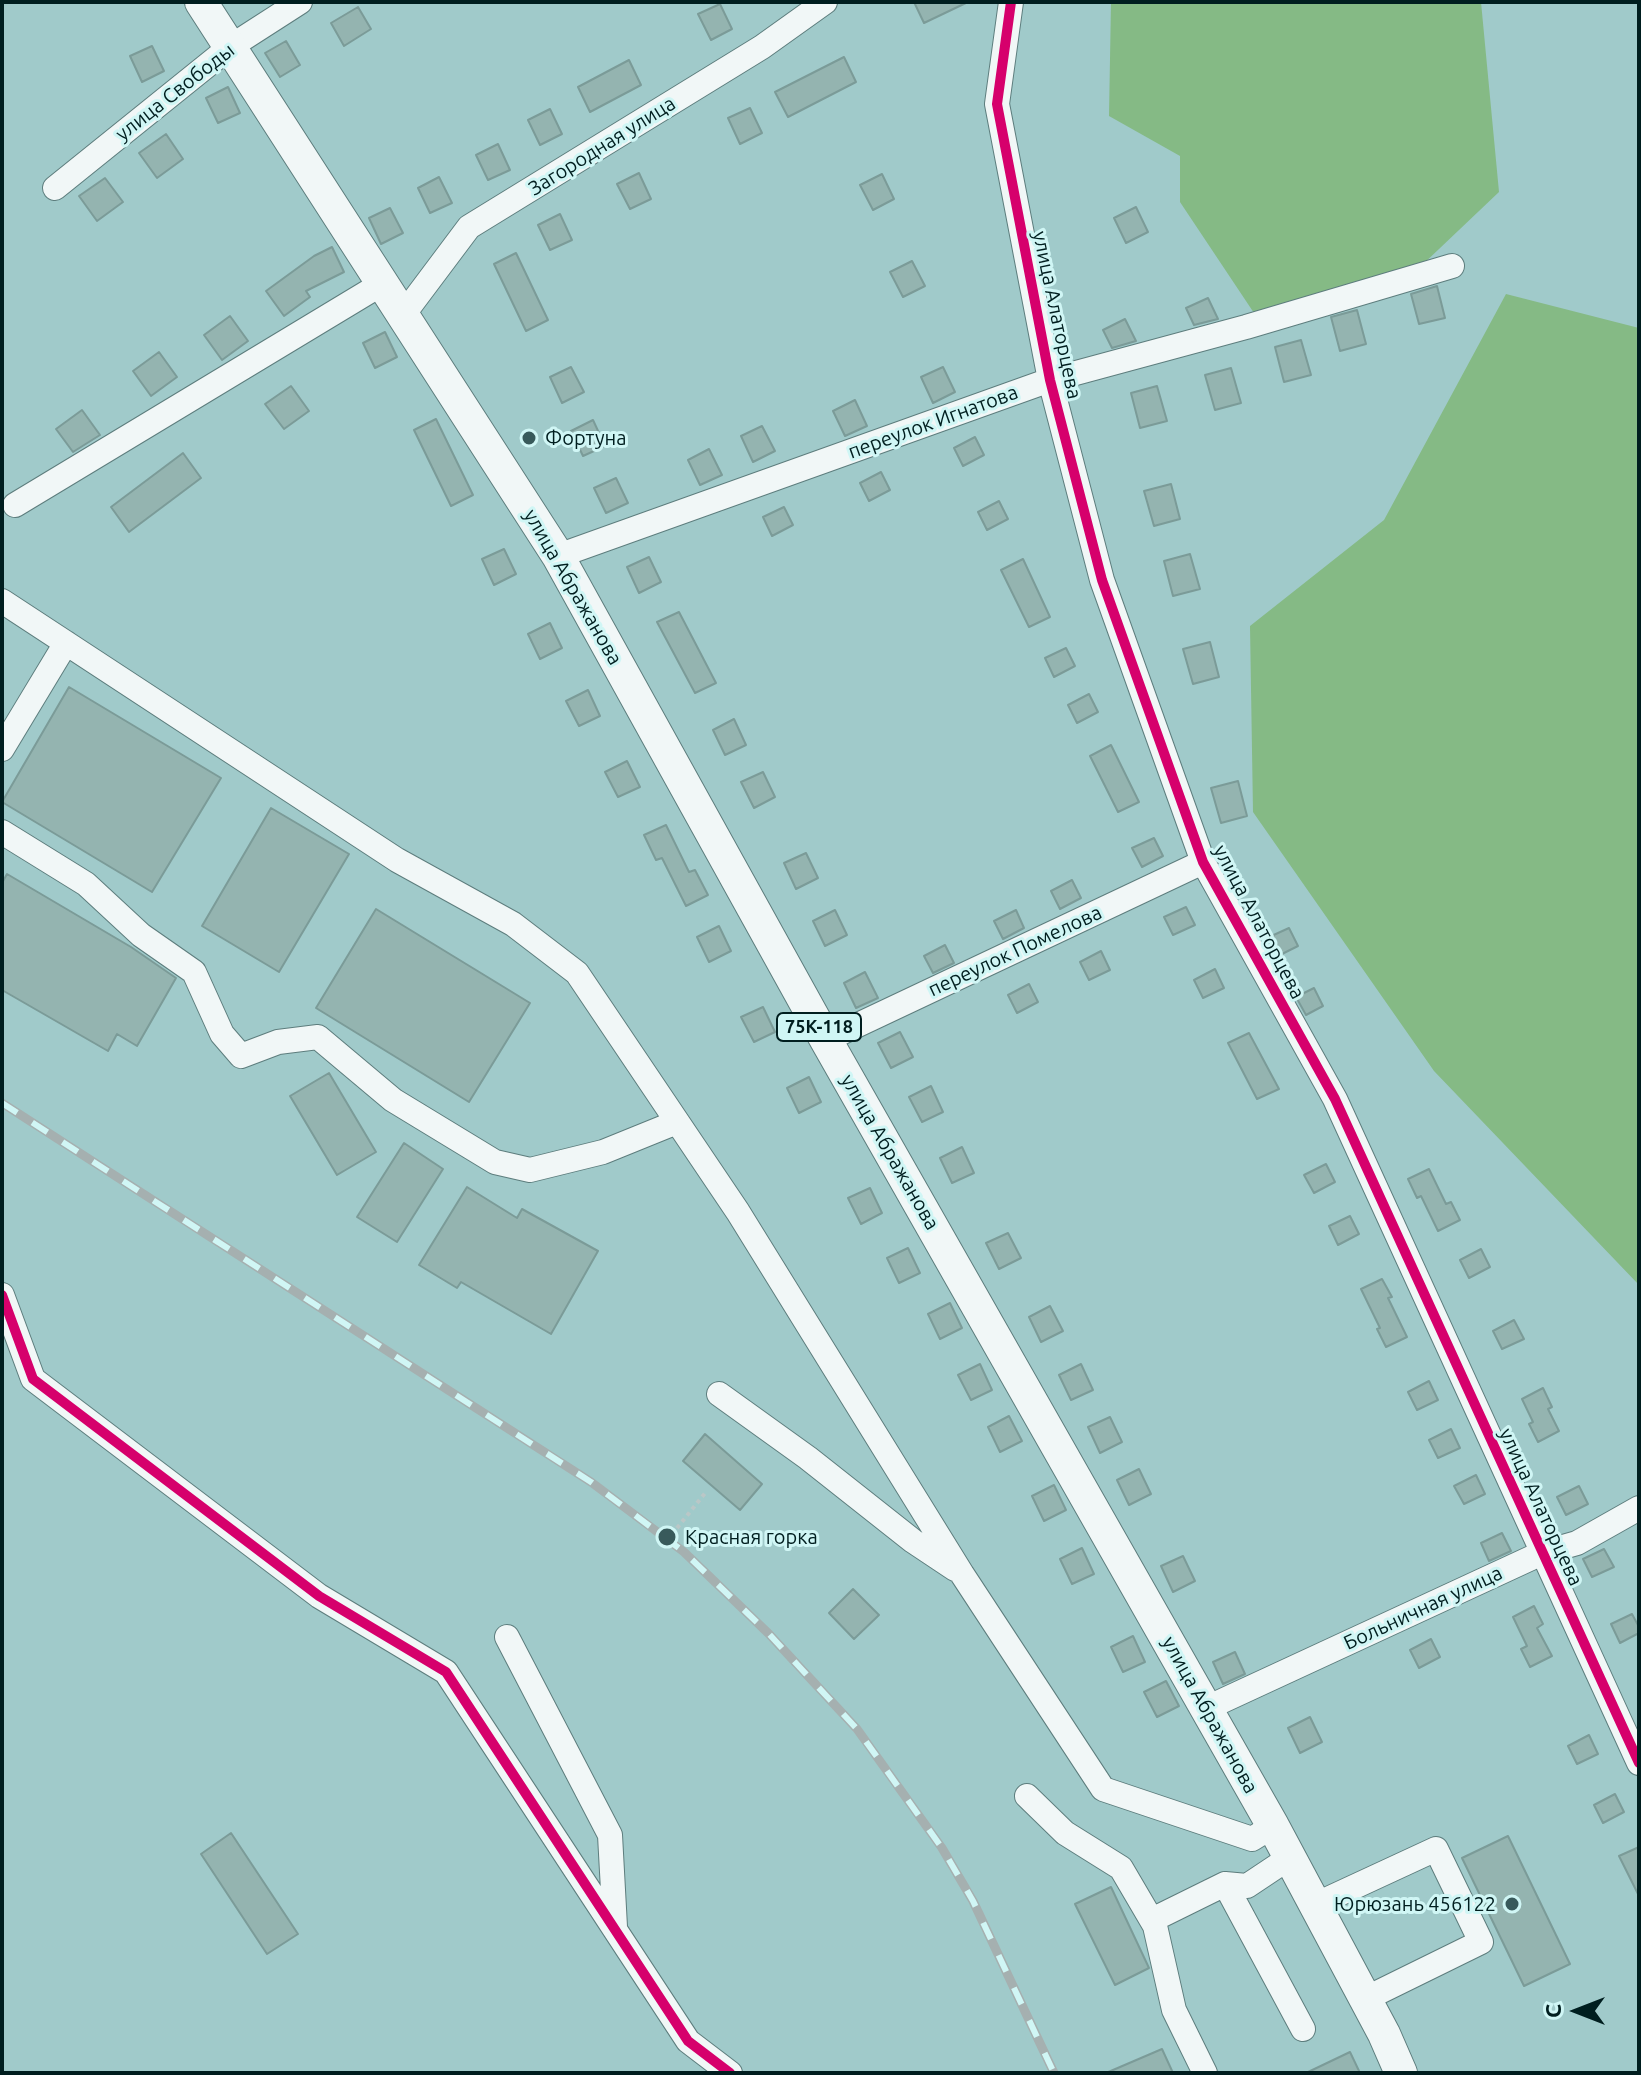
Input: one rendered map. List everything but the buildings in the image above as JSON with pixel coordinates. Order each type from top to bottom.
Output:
[{"type":"main road","name":"улица Абражанова","points":[[201,2],[558,556],[826,1040],[1273,1826],[1384,2034],[1401,2073]]},
{"type":"street","name":"улица Свободы","points":[[55,188],[230,47],[300,2]]},
{"type":"street","name":"Загородная улица","points":[[403,315],[469,227],[762,47],[825,2]]},
{"type":"street","name":"улица Алаторцева","points":[[1011,2],[997,104],[1050,380],[1102,580],[1203,862],[1335,1099],[1639,1763]]},
{"type":"street","name":"переулок Игнатова","points":[[558,556],[1050,380],[1246,327],[1452,266]]},
{"type":"street","points":[[15,505],[383,283]]},
{"type":"street","points":[[2,601],[397,860],[513,924],[577,973],[738,1212],[962,1574],[1103,1789],[1252,1839],[1273,1826]]},
{"type":"street","points":[[2,749],[66,643]]},
{"type":"street","points":[[2,832],[86,884],[141,935],[194,972],[222,1034],[241,1056],[278,1042],[318,1037],[393,1100],[495,1162],[530,1170],[603,1152],[677,1122]]},
{"type":"street","name":"переулок Помелова","points":[[826,1040],[1203,862]]},
{"type":"street","points":[[2,1295],[33,1379],[319,1596],[446,1672],[688,2041],[730,2073]]},
{"type":"street","points":[[719,1394],[808,1458],[913,1541],[962,1574]]},
{"type":"street","name":"Больничная улица","points":[[1207,1708],[1542,1553],[1577,1543],[1639,1508]]},
{"type":"street","points":[[507,1637],[610,1835],[615,1929]]},
{"type":"street","points":[[1027,1796],[1065,1833],[1121,1868],[1152,1920],[1174,2010],[1205,2073]]},
{"type":"street","points":[[1315,1905],[1436,1849],[1481,1942],[1365,1999]]},
{"type":"street","points":[[1152,1920],[1225,1884],[1247,1886],[1289,1858]]},
{"type":"street","points":[[1225,1884],[1303,2029]]},
{"type":"path","points":[[677,1528],[706,1492]]},
{"type":"green space","points":[[1111,2],[1481,2],[1499,192],[1399,287],[1256,316],[1180,202],[1180,156],[1109,116]]},
{"type":"green space","points":[[1506,294],[1639,328],[1639,1285],[1434,1071],[1253,812],[1250,626],[1384,520]]},
{"type":"railway","points":[[2,1103],[591,1482],[684,1552],[769,1634],[857,1729],[942,1848],[973,1901],[1054,2073]]},
{"type":"cycle path","points":[[1011,2],[997,104],[1050,380],[1102,580],[1203,862],[1335,1099],[1639,1763]]},
{"type":"cycle path","points":[[2,1295],[33,1379],[319,1596],[446,1672],[688,2041],[730,2073]]},
{"type":"place","name":"Фортуна","points":[[529,438]]},
{"type":"place","name":"Красная горка","points":[[667,1537]]},
{"type":"place","name":"Юрюзань 456122","points":[[1512,1904]]}]
